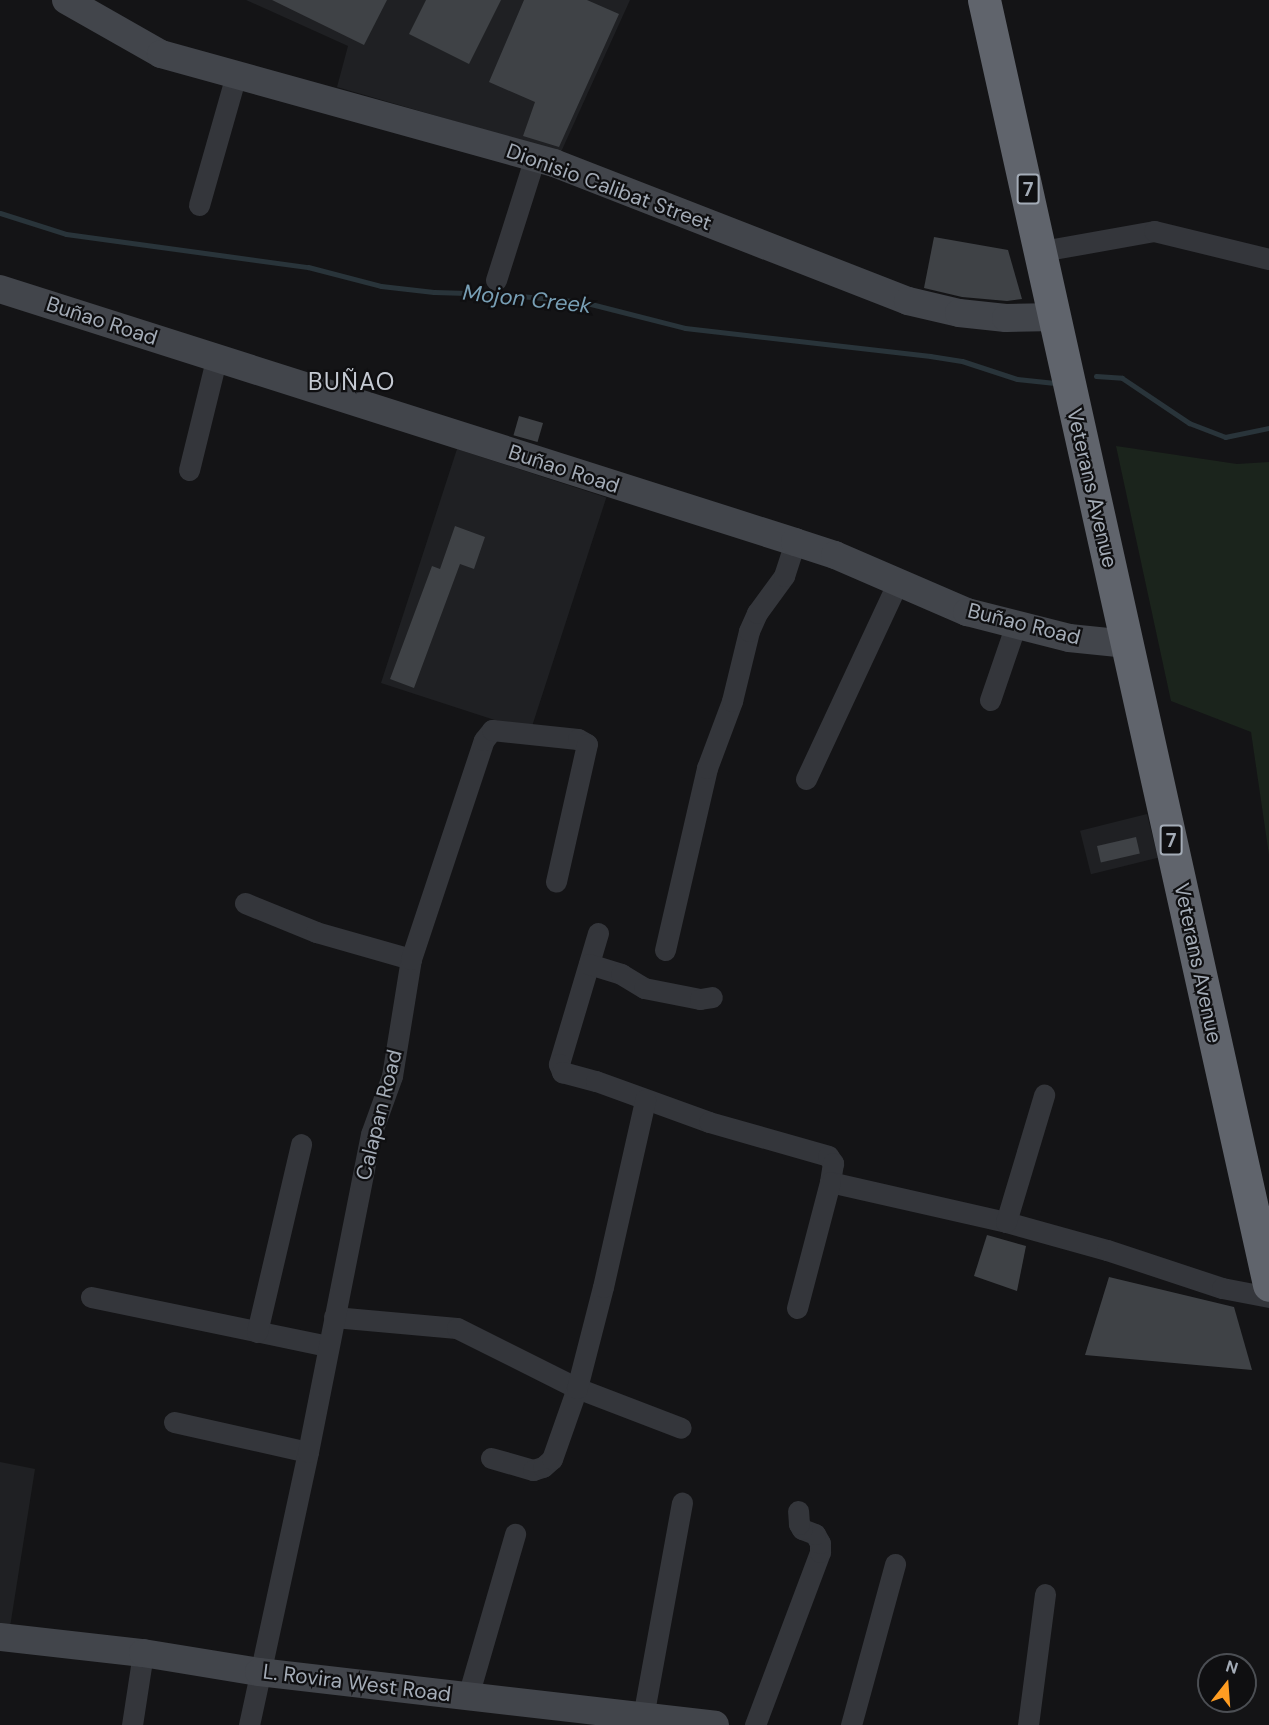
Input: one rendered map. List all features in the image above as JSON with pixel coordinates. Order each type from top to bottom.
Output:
[{"type":"highway","name":"7","points":[[984,0],[1056,317]]},
{"type":"highway","name":"Veterans Avenue","points":[[1056,317],[1071,395],[1269,1285]]},
{"type":"street","name":"Dionisio Calibat Street","points":[[66,0],[161,54],[535,157],[908,301],[959,313],[1006,318],[1056,317]]},
{"type":"street","points":[[199,205],[236,75]]},
{"type":"street","points":[[496,280],[535,157]]},
{"type":"street","points":[[1042,251],[1154,231],[1269,259]]},
{"type":"street","name":"Buñao Road","points":[[0,289],[217,356],[795,542],[967,612],[1069,638],[1128,644]]},
{"type":"street","points":[[189,470],[217,356]]},
{"type":"street","points":[[665,950],[707,768],[732,701],[749,631],[757,613],[784,576],[795,542]]},
{"type":"street","points":[[806,779],[898,582]]},
{"type":"street","points":[[990,700],[1016,624]]},
{"type":"street","name":"Calapan Road","points":[[249,1725],[308,1452],[327,1346],[371,1134],[392,1076],[411,959],[484,740],[492,730],[578,739],[587,744],[556,882]]},
{"type":"street","points":[[245,903],[316,932],[411,959]]},
{"type":"street","points":[[598,933],[559,1068],[573,1076],[596,1081],[709,1122],[828,1156],[833,1163],[797,1308]]},
{"type":"street","points":[[589,964],[621,974],[644,988],[700,999],[712,997]]},
{"type":"street","points":[[1006,1222],[1044,1095]]},
{"type":"street","points":[[491,1458],[534,1470],[543,1467],[552,1459],[577,1388],[603,1287],[645,1100]]},
{"type":"street","points":[[257,1332],[302,1144]]},
{"type":"street","points":[[830,1182],[1006,1222],[1107,1250],[1222,1288],[1269,1297]]},
{"type":"street","points":[[91,1297],[327,1346]]},
{"type":"street","points":[[334,1317],[457,1328],[577,1388],[681,1428]]},
{"type":"street","points":[[174,1422],[308,1452]]},
{"type":"street","points":[[643,1716],[682,1503]]},
{"type":"street","points":[[755,1725],[820,1552],[820,1543],[814,1534],[802,1529],[798,1524],[798,1511]]},
{"type":"street","points":[[468,1696],[515,1534]]},
{"type":"street","points":[[852,1725],[895,1564]]},
{"type":"street","points":[[1028,1725],[1045,1594]]},
{"type":"street","name":"L. Rovira West Road","points":[[0,1637],[143,1653],[259,1672],[715,1725]]},
{"type":"street","points":[[132,1725],[143,1653]]},
{"type":"shaded area","points":[[246,0],[630,0],[561,152],[337,87],[348,46]]},
{"type":"shaded area","points":[[1116,446],[1237,464],[1269,462],[1269,855],[1251,732],[1171,701]]},
{"type":"shaded area","points":[[457,449],[606,498],[530,731],[381,683]]},
{"type":"shaded area","points":[[1147,814],[1158,858],[1091,874],[1080,831]]},
{"type":"shaded area","points":[[0,1462],[35,1469],[10,1627],[0,1626]]},
{"type":"building","points":[[272,0],[387,0],[364,45]]},
{"type":"building","points":[[426,0],[501,0],[469,64],[409,34]]},
{"type":"building","points":[[524,0],[587,0],[619,14],[559,147],[523,136],[535,102],[489,82]]},
{"type":"building","points":[[934,237],[1008,250],[1022,299],[1007,301],[962,297],[924,288]]},
{"type":"building","points":[[519,416],[543,423],[538,442],[513,435]]},
{"type":"building","points":[[455,526],[485,537],[474,569],[460,564],[414,688],[390,679],[432,566],[440,569]]},
{"type":"building","points":[[1136,837],[1140,854],[1101,863],[1097,846]]},
{"type":"building","points":[[987,1235],[1026,1246],[1017,1291],[974,1276]]},
{"type":"building","points":[[1109,1277],[1234,1307],[1252,1370],[1085,1355]]},
{"type":"waterway","name":"Mojon Creek","points":[[0,213],[66,234],[308,267],[381,286],[583,302],[685,328],[930,356],[962,361],[1017,379],[1055,383]]},
{"type":"waterway","name":"Mojon Creek","points":[[1096,376],[1122,378],[1189,423],[1225,437],[1269,428]]},
{"type":"district","name":"BUÑAO","points":[[352,382]]}]
